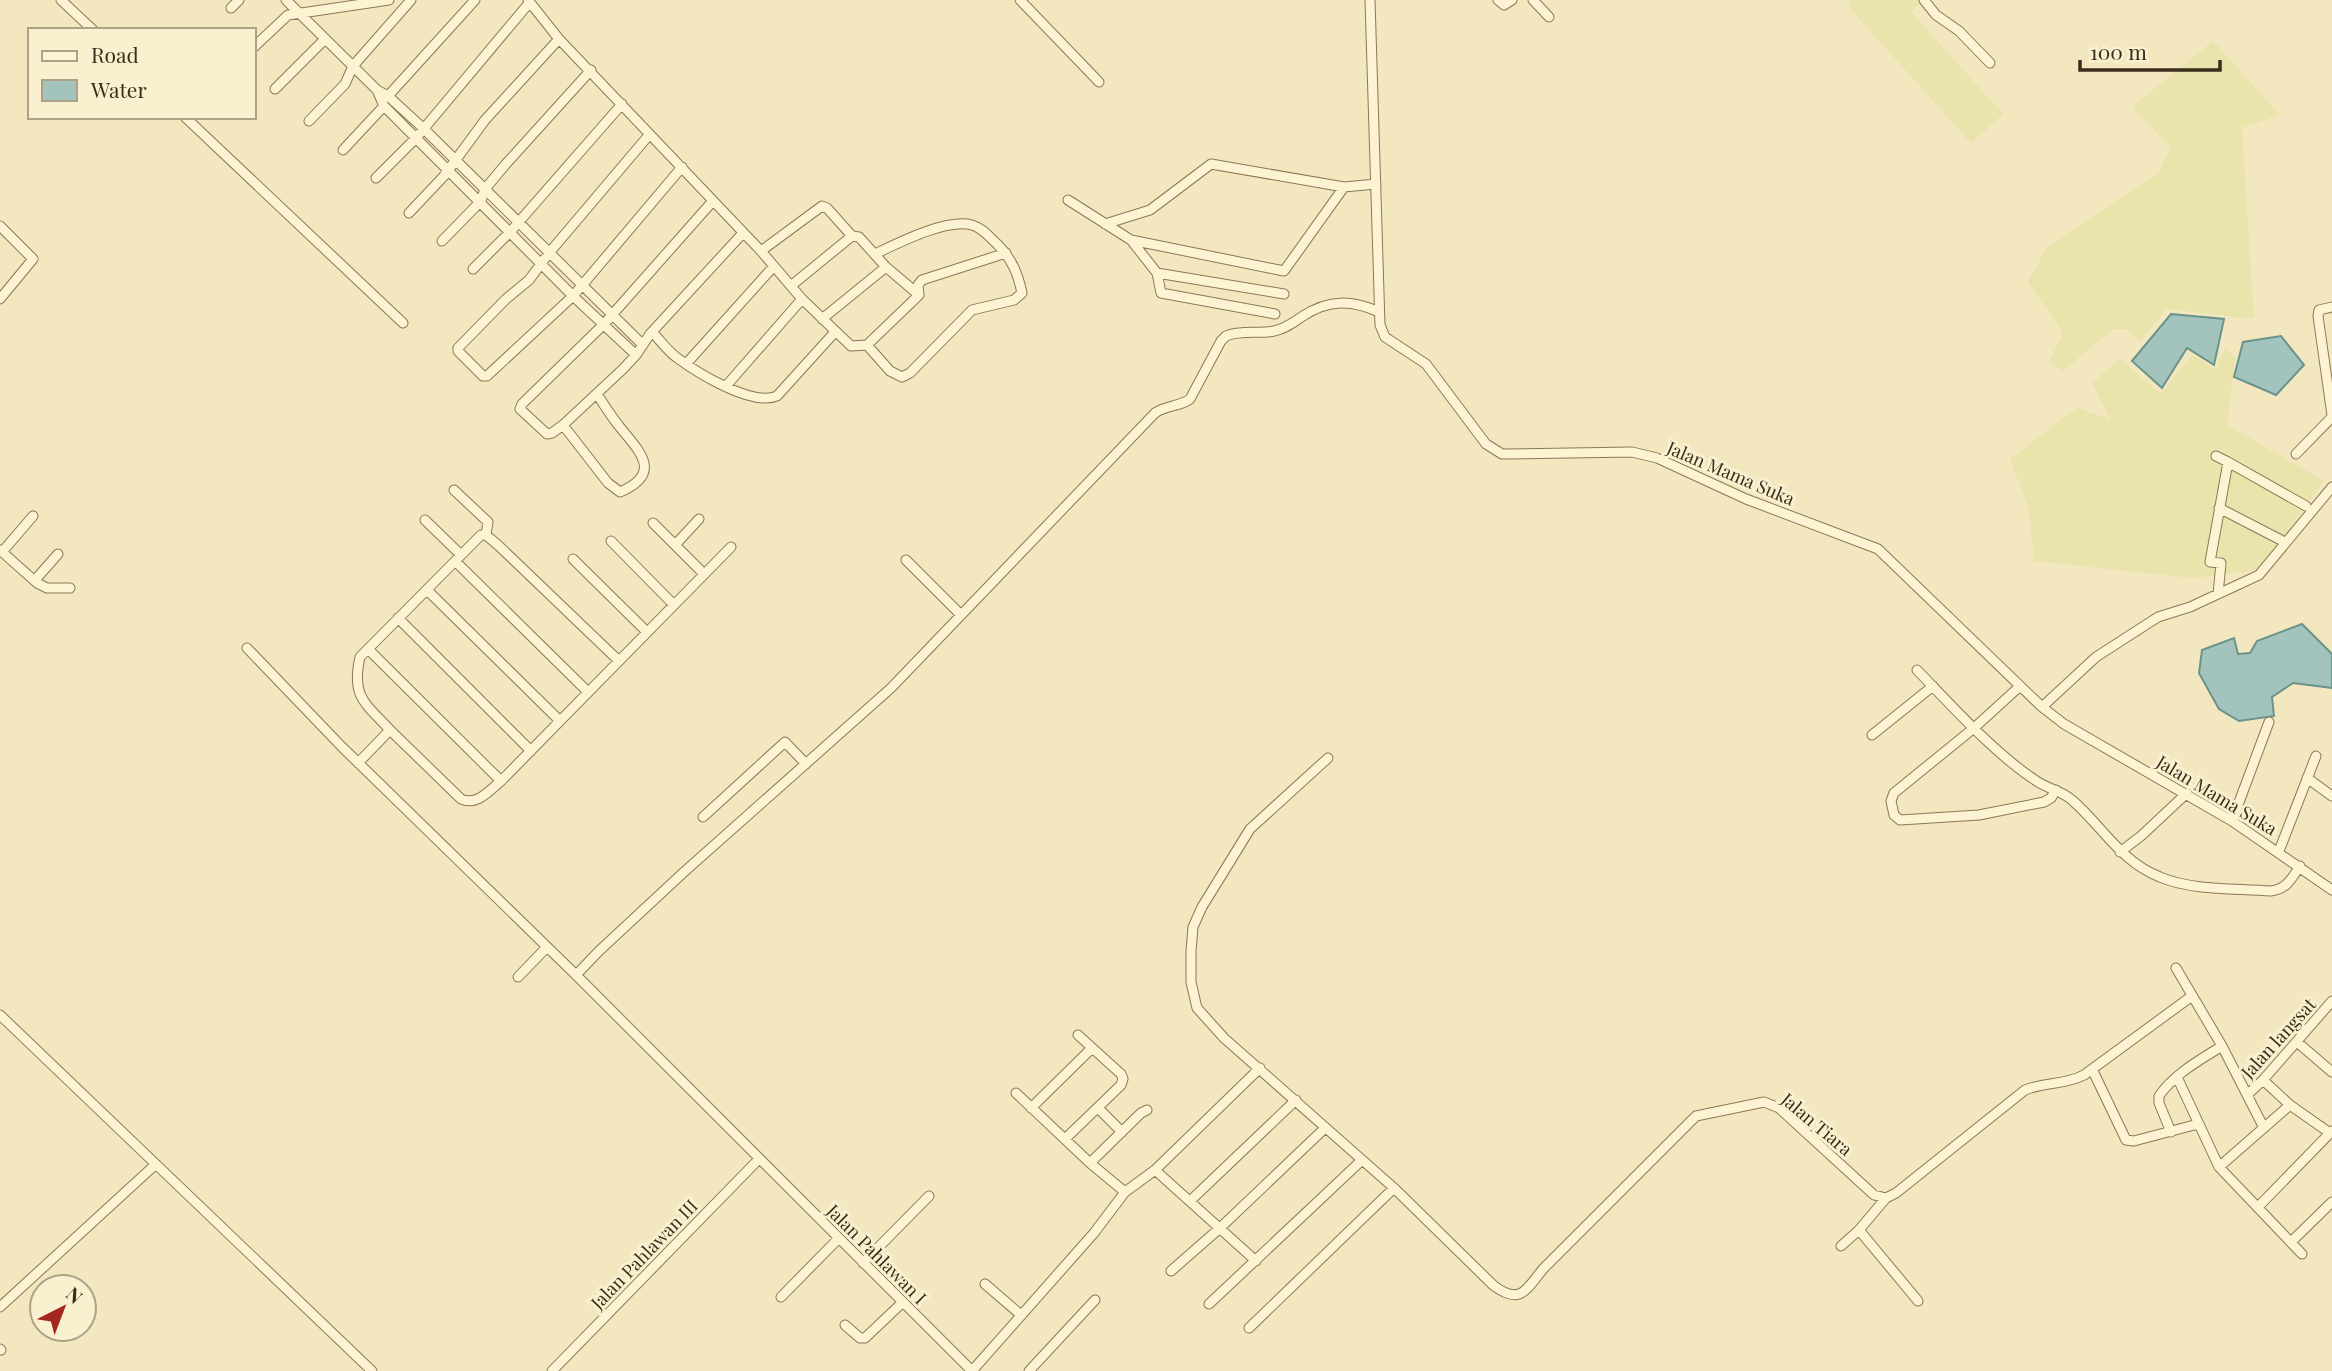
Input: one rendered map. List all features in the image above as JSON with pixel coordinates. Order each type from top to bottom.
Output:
[{"type":"street","points":[[61,0],[91,28]]},
{"type":"street","points":[[231,8],[239,0]]},
{"type":"street","points":[[286,0],[377,90],[388,96],[423,128],[643,345]]},
{"type":"street","points":[[256,45],[288,15],[389,0]]},
{"type":"street","points":[[309,121],[345,84],[353,66],[411,0]]},
{"type":"street","points":[[388,96],[475,0]]},
{"type":"street","points":[[1020,0],[1098,82]]},
{"type":"street","name":"Jalan Mama Suka","points":[[1370,0],[1380,325],[1385,337],[1426,364],[1486,444],[1502,454],[1632,452],[1657,458],[1746,499],[1878,549],[2019,687],[2064,724],[2187,793],[2279,851],[2332,890]]},
{"type":"street","points":[[1498,0],[1504,5],[1512,0]]},
{"type":"street","points":[[1533,0],[1549,17]]},
{"type":"street","points":[[1924,0],[1936,15],[1959,31],[1990,63]]},
{"type":"street","points":[[376,178],[416,138],[529,1],[559,39],[761,251],[802,299],[851,346],[867,345],[919,296]]},
{"type":"street","points":[[275,89],[325,39]]},
{"type":"street","points":[[409,212],[449,169],[485,120],[559,39]]},
{"type":"street","points":[[442,241],[481,201],[485,190],[591,70]]},
{"type":"street","points":[[377,90],[384,106],[573,296],[636,355]]},
{"type":"street","points":[[473,269],[510,232],[622,104]]},
{"type":"street","points":[[343,150],[384,106]]},
{"type":"street","points":[[187,119],[403,323]]},
{"type":"street","points":[[649,135],[548,253],[529,280],[506,299],[458,348],[483,376],[487,376],[573,296],[682,167]]},
{"type":"street","points":[[1105,224],[1150,210],[1211,164],[1344,187],[1376,184]]},
{"type":"street","points":[[1068,200],[1131,240],[1284,271],[1344,187]]},
{"type":"street","points":[[712,202],[604,324],[520,409],[547,434],[563,425],[636,355],[652,332],[743,233]]},
{"type":"street","points":[[761,251],[822,206],[827,208],[852,236],[859,237],[886,267],[919,296]]},
{"type":"street","points":[[867,345],[890,371],[902,377],[910,373],[972,310],[1014,300],[1021,290],[1016,271],[1006,253],[980,229],[969,224],[958,224],[919,234],[875,254]]},
{"type":"street","points":[[0,226],[33,260],[2,294]]},
{"type":"street","points":[[792,285],[852,236]]},
{"type":"street","points":[[1131,240],[1157,274],[1161,293],[1276,314]]},
{"type":"street","points":[[919,296],[918,285],[922,280],[1006,253]]},
{"type":"street","points":[[686,364],[774,266]]},
{"type":"street","points":[[822,319],[886,267]]},
{"type":"street","points":[[1157,274],[1284,294]]},
{"type":"street","points":[[726,386],[802,299]]},
{"type":"street","points":[[576,975],[618,933],[891,688],[1155,413],[1162,408],[1183,404],[1190,398],[1226,336],[1283,328],[1329,303],[1347,302],[1379,312]]},
{"type":"street","points":[[2296,454],[2332,416],[2318,316],[2319,310],[2332,307]]},
{"type":"street","points":[[652,332],[673,355],[726,386],[754,397],[773,398],[835,332]]},
{"type":"street","points":[[563,425],[608,482],[620,492],[630,487],[642,475],[645,463],[641,452],[611,416],[597,394]]},
{"type":"street","points":[[2216,456],[2306,506]]},
{"type":"street","points":[[2218,594],[2221,563],[2210,562],[2228,461]]},
{"type":"street","points":[[2042,707],[2096,657],[2158,617],[2254,578],[2264,570],[2332,487]]},
{"type":"street","points":[[454,490],[488,522],[486,535]]},
{"type":"street","points":[[2219,508],[2281,540]]},
{"type":"street","points":[[33,516],[1,551],[47,588],[70,588]]},
{"type":"street","points":[[675,545],[699,519]]},
{"type":"street","points":[[425,520],[458,558],[588,692]]},
{"type":"street","points":[[653,523],[704,574]]},
{"type":"street","points":[[486,535],[481,535],[360,657],[355,677],[359,696],[390,730],[461,799],[468,802],[476,801],[501,781],[731,547]]},
{"type":"street","points":[[486,535],[619,661]]},
{"type":"street","points":[[611,541],[674,605]]},
{"type":"street","points":[[35,580],[58,554]]},
{"type":"street","points":[[573,559],[648,632]]},
{"type":"street","points":[[906,560],[961,615]]},
{"type":"street","points":[[426,590],[560,721]]},
{"type":"street","points":[[398,618],[531,751]]},
{"type":"street","name":"Jalan Pahlawan I","points":[[247,648],[358,763],[576,975],[972,1371]]},
{"type":"street","points":[[368,649],[501,781]]},
{"type":"street","points":[[1917,670],[1975,728],[2034,780],[2064,793],[2120,852],[2161,878],[2192,885],[2271,891],[2286,886],[2300,866]]},
{"type":"street","points":[[1872,735],[1933,686]]},
{"type":"street","points":[[2019,687],[1975,728],[1894,793],[1891,801],[1896,818],[1900,820],[1979,815],[2044,802],[2051,798],[2056,790]]},
{"type":"street","points":[[2232,821],[2269,722]]},
{"type":"street","points":[[358,763],[390,730]]},
{"type":"street","points":[[703,817],[785,742],[806,764]]},
{"type":"street","points":[[2279,851],[2316,756]]},
{"type":"street","points":[[1249,1328],[1394,1188],[1224,1038],[1197,1008],[1191,982],[1194,927],[1208,896],[1250,829],[1328,758]]},
{"type":"street","points":[[2307,778],[2332,796]]},
{"type":"street","points":[[2120,852],[2187,793]]},
{"type":"street","points":[[518,977],[547,947]]},
{"type":"street","points":[[2176,968],[2222,1046],[2264,1128]]},
{"type":"street","points":[[1841,1246],[1859,1230],[1886,1198],[1896,1194],[2025,1090],[2039,1085],[2072,1081],[2192,996]]},
{"type":"street","name":"Jalan langsat","points":[[2247,1095],[2332,1001]]},
{"type":"street","points":[[0,1015],[372,1371]]},
{"type":"street","points":[[1065,1139],[1121,1085],[1123,1079],[1121,1074],[1078,1035]]},
{"type":"street","points":[[2297,1042],[2332,1072]]},
{"type":"street","points":[[2171,1132],[2159,1103],[2159,1096],[2178,1077],[2222,1046]]},
{"type":"street","points":[[1031,1108],[1092,1048]]},
{"type":"street","points":[[972,1371],[1094,1233],[1125,1192],[1155,1170],[1260,1068]]},
{"type":"street","points":[[2092,1069],[2126,1140],[2134,1141],[2197,1124]]},
{"type":"street","points":[[2178,1077],[2197,1124],[2219,1167],[2302,1254]]},
{"type":"street","points":[[2258,1207],[2331,1132],[2290,1105],[2263,1080]]},
{"type":"street","points":[[1016,1093],[1125,1192]]},
{"type":"street","points":[[1190,1202],[1296,1100]]},
{"type":"street","name":"Jalan Tiara","points":[[1394,1188],[1493,1285],[1509,1296],[1518,1296],[1525,1290],[1696,1116],[1764,1102],[1779,1108],[1874,1195],[1886,1198]]},
{"type":"street","points":[[2219,1167],[2290,1105]]},
{"type":"street","points":[[1098,1108],[1122,1132]]},
{"type":"street","points":[[1090,1163],[1141,1113],[1147,1111]]},
{"type":"street","points":[[1171,1271],[1325,1128]]},
{"type":"street","name":"Jalan Pahlawan III","points":[[552,1371],[759,1159]]},
{"type":"street","points":[[1209,1304],[1363,1160]]},
{"type":"street","points":[[0,1307],[156,1164]]},
{"type":"street","points":[[1155,1170],[1256,1261]]},
{"type":"street","points":[[863,1263],[929,1196]]},
{"type":"street","points":[[2291,1242],[2332,1202]]},
{"type":"street","points":[[1859,1230],[1918,1301]]},
{"type":"street","points":[[781,1297],[839,1238]]},
{"type":"street","points":[[985,1284],[1021,1315]]},
{"type":"street","points":[[1029,1371],[1095,1300]]},
{"type":"street","points":[[845,1325],[860,1338],[865,1338],[903,1302]]},
{"type":"shaded area","points":[[1852,0],[1924,0],[1911,12],[2003,114],[1971,143],[1847,5]]},
{"type":"shaded area","points":[[2213,41],[2280,115],[2242,128],[2254,319],[2167,309],[2140,341],[2127,329],[2113,329],[2063,371],[2049,362],[2063,333],[2028,282],[2047,247],[2159,172],[2171,148],[2132,107]]},
{"type":"shaded area","points":[[2225,348],[2235,357],[2227,425],[2324,481],[2259,570],[2193,578],[2034,561],[2029,509],[2010,459],[2077,408],[2111,420],[2092,383],[2120,359],[2161,394],[2192,355],[2216,370]]},
{"type":"water","points":[[2171,314],[2224,319],[2214,365],[2187,348],[2162,388],[2132,361]]},
{"type":"water","points":[[2281,336],[2304,365],[2276,395],[2234,377],[2243,342]]},
{"type":"water","points":[[2302,624],[2332,654],[2332,688],[2293,683],[2272,697],[2274,716],[2239,721],[2219,709],[2199,673],[2202,650],[2234,638],[2238,654],[2250,653],[2257,641]]}]
